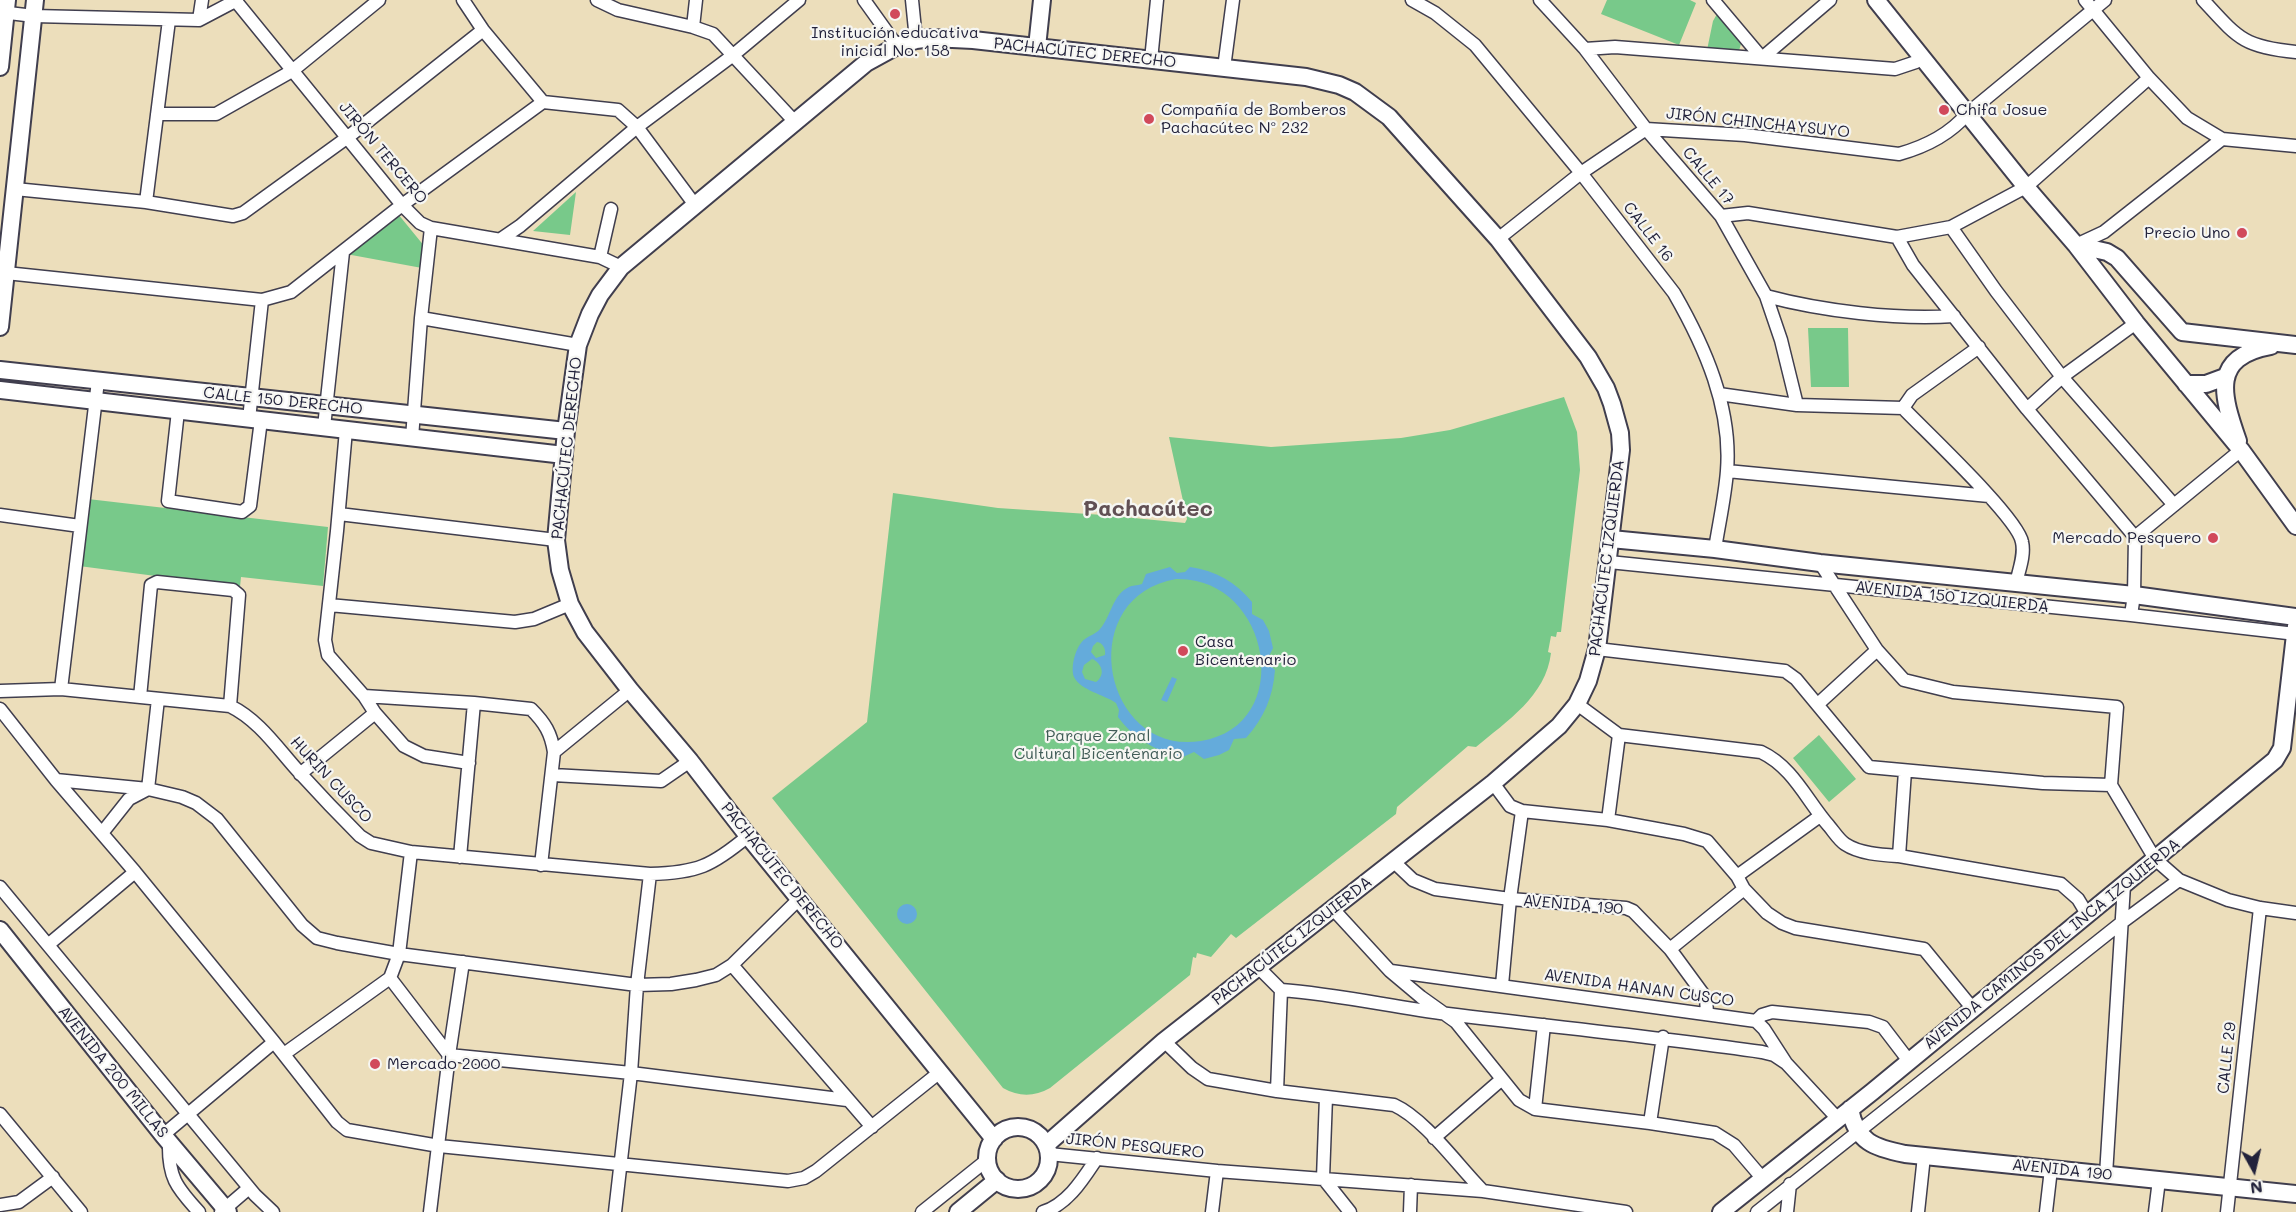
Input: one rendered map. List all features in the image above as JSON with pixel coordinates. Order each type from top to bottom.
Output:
[{"type":"street","points":[[199,20],[202,0]]},
{"type":"street","points":[[0,67],[4,8],[34,8],[169,20],[199,20],[236,0]]},
{"type":"street","name":"JIRÓN TERCERO","points":[[236,0],[402,205],[420,223],[448,233],[501,239],[600,257],[621,267]]},
{"type":"street","points":[[157,114],[216,114],[292,70],[379,0]]},
{"type":"street","points":[[463,0],[483,30],[543,102]]},
{"type":"street","points":[[597,0],[618,10],[693,27],[713,34],[795,122]]},
{"type":"street","points":[[693,27],[696,0]]},
{"type":"street","points":[[501,239],[520,226],[637,127],[732,56],[799,0]]},
{"type":"street","points":[[864,0],[897,46]]},
{"type":"street","points":[[912,0],[916,40]]},
{"type":"street","points":[[1037,47],[1042,0]]},
{"type":"street","points":[[1150,60],[1157,0]]},
{"type":"street","points":[[1224,68],[1233,0]]},
{"type":"street","name":"CALLE 16","points":[[1412,0],[1435,13],[1475,45],[1581,173],[1674,293],[1695,330],[1719,394],[1726,430],[1727,471],[1715,549]]},
{"type":"street","name":"CALLE 17","points":[[1540,0],[1585,49],[1646,129],[1721,216],[1766,296],[1797,405]]},
{"type":"street","points":[[1713,0],[1762,58]]},
{"type":"street","points":[[1762,58],[1830,0]]},
{"type":"street","points":[[1876,0],[2241,450],[2296,526]]},
{"type":"street","points":[[2085,0],[2149,78],[2187,118],[2222,139],[2296,146]]},
{"type":"street","name":"JIRÓN CHINCHAYSUYO","points":[[1498,239],[1581,173],[1646,129],[1745,135],[1899,154],[1923,147],[1960,123],[1967,114],[2105,0]]},
{"type":"street","points":[[2203,0],[2243,40],[2267,49],[2296,52]]},
{"type":"street","points":[[0,327],[34,8]]},
{"type":"street","points":[[147,202],[169,20]]},
{"type":"street","points":[[15,189],[147,202],[233,216],[243,213],[348,137],[483,30]]},
{"type":"street","name":"PACHACÚTEC DERECHO","points":[[994,1139],[748,836],[690,760],[630,690],[585,632],[570,604],[560,570],[556,540],[566,431],[578,345],[590,314],[621,267],[866,63],[897,46],[916,40],[947,38],[1224,68]]},
{"type":"street","points":[[1585,49],[1615,47],[1895,69],[1916,62],[1922,57]]},
{"type":"street","name":"PACHACÚTEC IZQUIERDA","points":[[1048,1149],[1164,1041],[1493,783],[1559,726],[1577,704],[1588,681],[1597,650],[1621,450],[1612,404],[1606,388],[1588,357],[1498,239],[1389,117],[1355,92],[1339,85],[1306,77],[1224,68]]},
{"type":"street","points":[[1721,216],[1748,213],[1897,237],[1952,227],[2026,187],[2149,78]]},
{"type":"street","points":[[6,273],[262,300],[291,292],[402,205],[543,102],[618,110],[637,127],[695,205]]},
{"type":"street","points":[[2076,245],[2104,232],[2222,139]]},
{"type":"street","points":[[600,257],[611,209]]},
{"type":"street","points":[[1952,227],[1996,291],[2062,377],[2174,505]]},
{"type":"street","points":[[412,438],[421,318],[431,228]]},
{"type":"street","points":[[1897,237],[1913,265],[2027,409],[2136,537],[2131,615]]},
{"type":"street","points":[[2076,245],[2107,252],[2127,268],[2182,332],[2289,344]]},
{"type":"street","points":[[324,428],[343,252]]},
{"type":"street","points":[[2110,288],[2113,273],[2127,268]]},
{"type":"street","points":[[1766,296],[1796,304],[1918,319],[1954,316]]},
{"type":"street","points":[[178,411],[168,501],[242,512],[250,506],[255,420],[251,398],[262,300]]},
{"type":"street","points":[[421,318],[578,345]]},
{"type":"street","points":[[2027,409],[2062,377],[2136,322]]},
{"type":"street","points":[[2211,337],[2223,348],[2228,370],[2227,403],[2241,450]]},
{"type":"street","points":[[2187,384],[2206,384],[2258,348],[2289,344]]},
{"type":"street","points":[[1903,408],[1912,395],[1979,347]]},
{"type":"street","name":"CALLE 150 DERECHO","points":[[0,370],[566,431]]},
{"type":"street","points":[[61,689],[98,381]]},
{"type":"street","name":"CALLE 150 DERECHO","points":[[0,390],[564,455]]},
{"type":"street","points":[[1719,394],[1797,405],[1903,408],[1989,496],[2016,528],[2022,541],[2022,554],[2016,583]]},
{"type":"street","points":[[346,430],[325,639],[327,655],[404,746],[424,756],[469,762]]},
{"type":"street","points":[[2136,537],[2241,450]]},
{"type":"street","points":[[1727,471],[1989,496]]},
{"type":"street","points":[[339,514],[556,540]]},
{"type":"street","points":[[0,515],[80,526]]},
{"type":"street","name":"AVENIDA 150 IZQUIERDA","points":[[1611,539],[2134,595],[2296,617]]},
{"type":"street","name":"AVENIDA 150 IZQUIERDA","points":[[1608,562],[2296,634]]},
{"type":"street","points":[[1820,563],[1877,650],[1904,680],[1935,689],[2117,707],[2111,785],[2155,859],[2179,880],[2228,900],[2260,908],[2296,913]]},
{"type":"street","points":[[140,697],[151,585],[157,582],[233,590],[239,595],[230,706]]},
{"type":"street","points":[[329,605],[515,622],[534,619],[570,604]]},
{"type":"street","name":"AVENIDA CAMINOS DEL INCA IZQUIERDA","points":[[1721,1212],[2276,760],[2279,754],[2296,626]]},
{"type":"street","points":[[1597,650],[1785,671],[1796,679],[1818,704],[1869,767],[2043,783],[2111,785]]},
{"type":"street","points":[[1818,704],[1877,650]]},
{"type":"street","name":"HURIN CUSCO","points":[[0,691],[61,689],[230,706],[244,712],[254,721],[300,774],[360,836],[371,843],[411,852],[650,874],[677,874],[695,870],[723,857],[748,836]]},
{"type":"street","points":[[554,752],[630,690]]},
{"type":"street","points":[[364,696],[531,709],[547,726],[554,752],[542,865]]},
{"type":"street","points":[[148,789],[158,699]]},
{"type":"street","points":[[460,857],[474,703]]},
{"type":"street","points":[[1577,704],[1619,735],[1761,752],[1785,766],[1820,816],[1845,844],[1878,855],[1899,856],[2061,884],[2078,899],[2087,914]]},
{"type":"street","points":[[0,709],[56,780],[135,872],[284,1054],[337,1122],[347,1130],[439,1146],[788,1181],[804,1178],[816,1171],[940,1072]]},
{"type":"street","points":[[300,774],[375,712]]},
{"type":"street","points":[[1608,820],[1619,735]]},
{"type":"street","points":[[553,776],[661,781],[690,760]]},
{"type":"street","points":[[1899,856],[1905,771]]},
{"type":"street","points":[[56,780],[148,789],[182,797],[206,809],[217,819],[302,925],[318,938],[337,944],[399,954],[638,984],[696,980],[716,975],[732,965],[800,899]]},
{"type":"street","points":[[1493,783],[1510,806],[1522,811],[1608,820],[1684,834],[1707,841],[1737,876],[1744,889],[1767,913],[1782,923],[1795,928],[1924,949],[1973,1009]]},
{"type":"street","points":[[102,833],[129,799],[148,789]]},
{"type":"street","points":[[1502,985],[1510,899],[1522,811]]},
{"type":"street","points":[[1737,876],[1820,816]]},
{"type":"street","points":[[284,1054],[390,978],[399,954],[411,852]]},
{"type":"street","name":"AVENIDA 190","points":[[1394,861],[1413,879],[1424,885],[1510,899],[1626,908],[1639,916],[1670,949],[1706,998],[1707,1013]]},
{"type":"street","points":[[49,944],[135,872]]},
{"type":"street","points":[[615,1212],[650,874]]},
{"type":"street","name":"AVENIDA CAMINOS DEL INCA IZQUIERDA","points":[[1757,1212],[2121,923],[2179,880]]},
{"type":"street","points":[[2106,1175],[2124,885]]},
{"type":"street","points":[[0,886],[249,1188],[273,1212]]},
{"type":"street","points":[[1670,949],[1744,889]]},
{"type":"street","name":"CALLE 29","points":[[2227,1212],[2260,908]]},
{"type":"street","points":[[1333,909],[1390,971],[1456,1022],[1519,1100],[1535,1109],[1650,1122],[1714,1133],[1725,1137],[1734,1145],[1763,1179]]},
{"type":"street","name":"AVENIDA 200 MILLAS","points":[[0,930],[225,1211]]},
{"type":"street","points":[[430,1212],[463,962]]},
{"type":"street","points":[[732,965],[872,1127]]},
{"type":"street","points":[[1258,967],[1281,990],[1326,993],[1446,1014],[1663,1037],[1774,1055],[1844,1114],[1852,1122],[1857,1132]]},
{"type":"street","name":"AVENIDA HANAN CUSCO","points":[[1390,971],[1756,1021]]},
{"type":"street","points":[[390,978],[449,1055],[631,1073],[847,1100]]},
{"type":"street","points":[[1277,1091],[1281,990]]},
{"type":"street","points":[[1786,1063],[1764,1029],[1756,1021],[1762,1015],[1772,1012],[1869,1022],[1883,1027],[1909,1061]]},
{"type":"street","points":[[1535,1109],[1544,1025]]},
{"type":"street","points":[[1650,1122],[1663,1037]]},
{"type":"street","points":[[1164,1041],[1192,1068],[1208,1079],[1277,1091],[1394,1105],[1412,1116],[1484,1191]]},
{"type":"street","points":[[199,1212],[173,1180],[168,1161],[166,1138],[188,1114],[274,1042]]},
{"type":"street","points":[[1434,1138],[1502,1079]]},
{"type":"street","points":[[1326,1097],[1323,1178],[1350,1212]]},
{"type":"street","points":[[0,1114],[81,1212]]},
{"type":"street","points":[[1017,1127],[1034,1131],[1048,1149],[1047,1170],[1029,1187],[1012,1188],[997,1180],[987,1160],[990,1145],[994,1139],[1000,1133],[1017,1127]]},
{"type":"street","name":"AVENIDA 190","points":[[1857,1132],[1877,1147],[1924,1156],[2296,1194]]},
{"type":"street","name":"JIRÓN PESQUERO","points":[[1048,1149],[1097,1158],[1217,1171],[1484,1191],[1626,1212]]},
{"type":"street","points":[[1918,1212],[1924,1156]]},
{"type":"street","points":[[1053,1211],[1082,1181],[1097,1158]]},
{"type":"street","points":[[922,1212],[987,1160]]},
{"type":"street","points":[[2046,1212],[2051,1169]]},
{"type":"street","points":[[1212,1212],[1217,1171]]},
{"type":"street","points":[[0,1205],[20,1202],[53,1178]]},
{"type":"street","points":[[958,1212],[997,1180]]},
{"type":"street","points":[[2155,1212],[2159,1180]]},
{"type":"street","points":[[1787,1212],[1790,1184]]},
{"type":"street","points":[[1410,1212],[1411,1185]]},
{"type":"street","points":[[225,1211],[249,1188]]},
{"type":"green space","points":[[1607,0],[1690,0],[1696,3],[1679,45],[1601,14]]},
{"type":"green space","points":[[1717,14],[1741,44],[1738,54],[1707,50],[1713,21]]},
{"type":"green space","points":[[576,192],[570,235],[533,231]]},
{"type":"green space","points":[[398,214],[425,247],[422,268],[346,254]]},
{"type":"green space","points":[[1808,328],[1848,328],[1849,387],[1811,387]]},
{"type":"green space","name":"Parque Zonal Cultural Bicentenario","points":[[1564,397],[1577,432],[1580,470],[1561,632],[1557,632],[1556,637],[1551,636],[1548,668],[1533,695],[1512,717],[1476,747],[1468,746],[1397,807],[1396,814],[1236,938],[1231,934],[1211,957],[1197,953],[1196,958],[1193,957],[1190,975],[1050,1088],[1026,1095],[1003,1088],[772,798],[867,722],[893,493],[998,508],[1185,523],[1187,519],[1169,437],[1271,447],[1401,438],[1450,430]]},
{"type":"green space","points":[[88,499],[328,527],[323,586],[241,577],[240,587],[79,566]]},
{"type":"green space","points":[[1819,735],[1856,779],[1829,802],[1793,758]]},
{"type":"water","points":[[1170,567],[1177,573],[1185,572],[1190,567],[1217,575],[1232,583],[1246,595],[1252,602],[1252,614],[1263,620],[1269,631],[1273,648],[1268,658],[1275,670],[1266,707],[1258,723],[1246,738],[1234,739],[1229,750],[1219,755],[1204,759],[1194,752],[1183,757],[1155,748],[1138,738],[1124,725],[1118,717],[1119,710],[1116,703],[1087,689],[1074,677],[1073,662],[1082,642],[1104,624],[1119,595],[1130,586],[1142,584],[1146,574]],"holes":[[[1176,579],[1208,584],[1233,601],[1251,625],[1260,653],[1261,682],[1251,709],[1232,729],[1201,741],[1168,739],[1141,725],[1123,702],[1113,673],[1112,642],[1122,614],[1143,592]],[[1097,642],[1102,645],[1105,655],[1096,658],[1091,652]],[[1092,659],[1100,666],[1102,673],[1096,682],[1085,679],[1082,672],[1084,665]]]},
{"type":"water","points":[[1172,677],[1177,679],[1167,702],[1161,700]]},
{"type":"water","points":[[903,904],[911,904],[917,910],[917,918],[911,924],[903,924],[897,918],[897,910]]},
{"type":"place","name":"Institución educativa inicial No. 158","points":[[895,14]]},
{"type":"place","name":"Chifa Josue","points":[[1944,110]]},
{"type":"place","name":"Compañía de Bomberos Pachacútec Nº 232","points":[[1149,119]]},
{"type":"place","name":"Precio Uno","points":[[2242,233]]},
{"type":"place","name":"Mercado Pesquero","points":[[2213,538]]},
{"type":"place","name":"Casa Bicentenario","points":[[1183,651]]},
{"type":"place","name":"Mercado 2000","points":[[375,1064]]},
{"type":"district","name":"Pachacútec","points":[[1148,509]]}]
